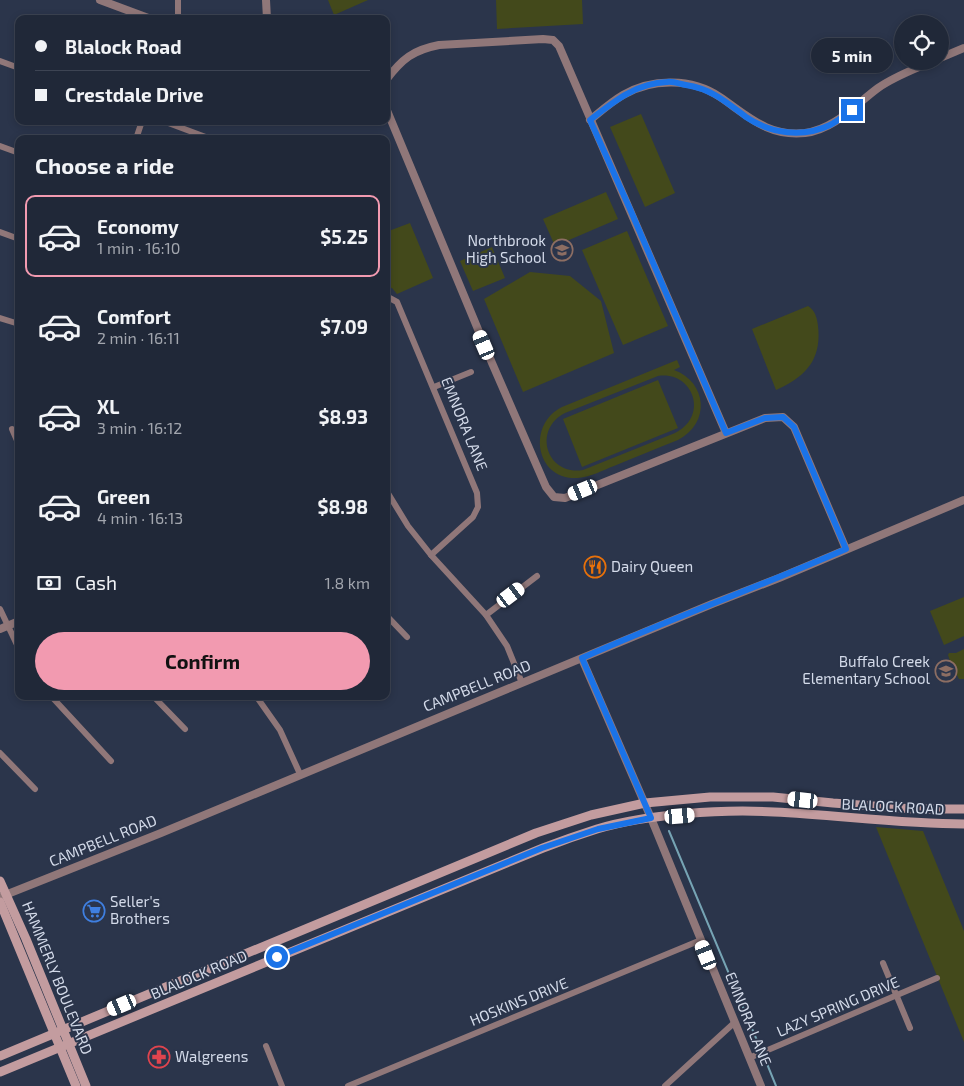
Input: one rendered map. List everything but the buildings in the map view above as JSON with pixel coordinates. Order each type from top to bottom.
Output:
[{"type":"main road","name":"BLALOCK ROAD","points":[[0,1056],[536,832],[588,816],[645,803],[710,797],[773,797],[897,808],[964,809]]},
{"type":"main road","name":"BLALOCK ROAD","points":[[0,1072],[497,866],[598,829],[651,818],[713,813],[773,812],[922,824],[964,824]]},
{"type":"main road","points":[[492,851],[497,866]]},
{"type":"main road","name":"HAMMERLY BOULEVARD","points":[[0,881],[4,896],[64,1030],[65,1046],[76,1086]]},
{"type":"main road","points":[[394,892],[399,906]]},
{"type":"main road","name":"HAMMERLY BOULEVARD","points":[[0,902],[54,1034],[65,1046],[86,1086]]},
{"type":"main road","points":[[289,936],[294,950]]},
{"type":"main road","points":[[152,993],[156,1008]]},
{"type":"street","points":[[100,0],[140,15]]},
{"type":"street","points":[[178,0],[178,15]]},
{"type":"street","points":[[266,0],[267,15]]},
{"type":"street","points":[[390,75],[405,58],[423,48],[439,45],[543,39],[553,40],[559,46],[726,433]]},
{"type":"street","points":[[949,54],[964,48]]},
{"type":"street","points":[[0,61],[15,67]]},
{"type":"street","points":[[590,120],[623,95],[644,86],[668,82],[701,87],[719,96],[748,118],[764,127],[789,133],[807,132],[830,125],[887,83],[914,70]]},
{"type":"street","points":[[390,118],[546,488],[554,497],[565,498],[765,418],[783,417],[794,427],[846,549]]},
{"type":"street","points":[[174,125],[200,135]]},
{"type":"street","points":[[0,146],[15,151]]},
{"type":"street","points":[[0,232],[15,238]]},
{"type":"street","name":"EMNORA LANE","points":[[390,298],[397,302],[477,494],[478,507],[473,517],[431,555]]},
{"type":"street","points":[[0,318],[15,323]]},
{"type":"street","points":[[434,387],[471,372]]},
{"type":"street","points":[[12,429],[15,435]]},
{"type":"street","points":[[390,497],[408,526],[431,555],[486,615],[506,646],[522,683]]},
{"type":"street","name":"CAMPBELL ROAD","points":[[4,896],[161,833],[964,500]]},
{"type":"street","points":[[486,615],[537,576]]},
{"type":"street","points":[[0,609],[4,627],[15,643]]},
{"type":"street","points":[[390,619],[407,636]]},
{"type":"street","name":"EMNORA LANE","points":[[582,658],[645,803],[734,1023],[751,1057],[760,1086]]},
{"type":"street","points":[[55,700],[111,761]]},
{"type":"street","points":[[157,700],[185,729]]},
{"type":"street","points":[[259,700],[280,730],[300,774]]},
{"type":"street","points":[[0,753],[35,789]]},
{"type":"street","name":"HOSKINS DRIVE","points":[[348,1086],[701,940]]},
{"type":"street","points":[[883,963],[910,1028]]},
{"type":"street","name":"LAZY SPRING DRIVE","points":[[751,1057],[937,978]]},
{"type":"street","points":[[665,1086],[734,1023]]},
{"type":"street","points":[[266,1046],[282,1086]]},
{"type":"green space","points":[[328,0],[368,0],[334,15]]},
{"type":"green space","points":[[496,0],[582,0],[583,24],[497,29]]},
{"type":"green space","points":[[641,114],[675,193],[645,207],[610,127]]},
{"type":"green space","points":[[606,192],[618,219],[555,246],[543,219]]},
{"type":"green space","points":[[410,223],[433,278],[397,294],[390,288],[390,230]]},
{"type":"green space","points":[[627,231],[668,326],[623,345],[582,250]]},
{"type":"green space","points":[[492,247],[505,278],[473,291],[460,261]]},
{"type":"green space","points":[[530,272],[570,276],[601,301],[614,353],[523,392],[484,299]]},
{"type":"green space","points":[[808,306],[815,314],[818,326],[819,338],[814,358],[803,373],[776,390],[752,329]]},
{"type":"green space","points":[[677,360],[680,367],[674,370],[685,376],[693,384],[701,403],[700,414],[696,424],[689,433],[678,440],[597,473],[578,478],[564,477],[553,471],[545,462],[541,450],[540,438],[543,426],[551,415],[562,407]],"holes":[[[658,376],[670,376],[681,381],[693,397],[692,417],[686,426],[675,433],[583,470],[571,470],[560,466],[553,459],[548,450],[549,430],[555,421],[565,413]]]},
{"type":"green space","points":[[658,380],[678,428],[582,467],[563,419]]},
{"type":"green space","points":[[964,597],[964,636],[944,645],[930,611]]},
{"type":"green space","points":[[964,649],[964,679],[959,679],[956,673],[957,667],[952,667],[948,655],[949,653],[956,653]]},
{"type":"green space","points":[[876,827],[923,831],[964,931],[964,1042]]},
{"type":"waterway","points":[[669,831],[761,1050]]},
{"type":"waterway","points":[[763,1054],[776,1086]]},
{"type":"place","name":"Northbrook High School","points":[[562,250]]},
{"type":"place","name":"Dairy Queen","points":[[595,567]]},
{"type":"place","name":"Buffalo Creek Elementary School","points":[[946,671]]},
{"type":"place","name":"Seller's Brothers","points":[[94,911]]},
{"type":"place","name":"Walgreens","points":[[159,1057]]},
{"type":"route","points":[[277,957],[542,848],[598,829],[651,818],[582,658],[846,549],[794,427],[783,417],[765,418],[726,433],[590,120],[623,95],[644,86],[668,82],[701,87],[719,96],[748,118],[764,127],[789,133],[807,132],[830,125],[852,110]]}]
